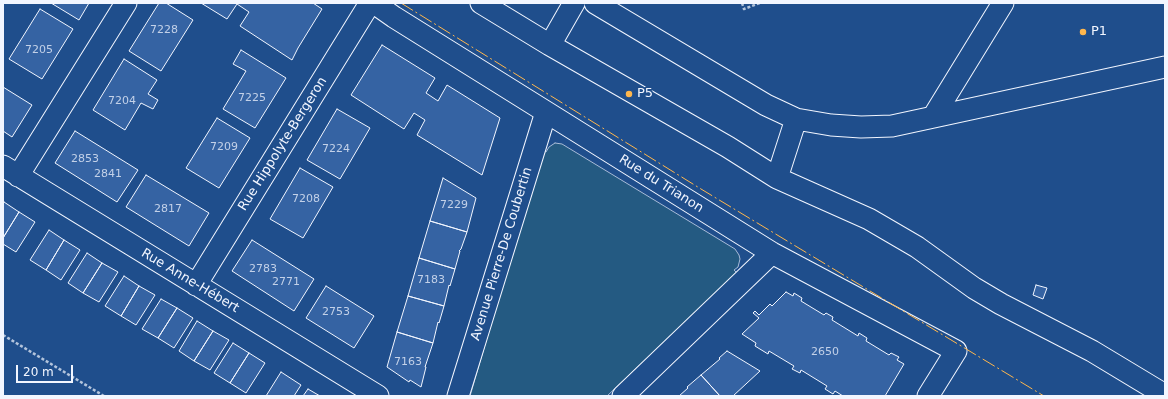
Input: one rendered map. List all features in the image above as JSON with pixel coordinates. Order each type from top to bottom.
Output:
[{"type":"street","points":[[11,171],[126,3]]},
{"type":"street","name":"Rue Hippolyte-Bergeron","points":[[196,285],[370,3]]},
{"type":"street","name":"Rue du Trianon","points":[[374,3],[394,17],[772,253],[956,351],[928,396]]},
{"type":"street","points":[[481,3],[550,45],[728,147],[777,178],[870,219],[917,247],[974,288],[1001,304],[1092,351],[1165,395]]},
{"type":"street","points":[[550,45],[574,3]]},
{"type":"street","points":[[595,3],[766,105],[796,119],[831,125],[861,127],[892,126],[1165,67]]},
{"type":"street","points":[[933,117],[1003,3]]},
{"type":"street","name":"Avenue Pierre-De Coubertin","points":[[458,396],[546,112]]},
{"type":"street","points":[[777,178],[796,119]]},
{"type":"street","name":"Rue Anne-Hébert","points":[[11,171],[378,396]]},
{"type":"street","points":[[623,396],[772,253]]},
{"type":"path","points":[[742,3],[744,9],[760,3]]},
{"type":"path","points":[[3,335],[104,396]]},
{"type":"shaded area","points":[[555,143],[562,144],[735,249],[740,259],[738,267],[734,270],[737,273],[607,396],[470,396],[542,150],[546,152],[549,147]]},
{"type":"building","points":[[51,3],[89,3],[79,20]]},
{"type":"building","points":[[159,3],[166,3],[193,20],[161,71],[129,51]]},
{"type":"building","points":[[201,3],[313,3],[322,9],[292,60],[240,26],[249,12],[237,4],[227,19]]},
{"type":"building","points":[[40,9],[73,29],[42,79],[9,59]]},
{"type":"building","points":[[382,45],[435,78],[426,93],[438,101],[447,85],[500,118],[482,175],[417,135],[425,120],[414,113],[404,129],[351,95]]},
{"type":"building","points":[[241,50],[286,78],[255,128],[223,109],[246,71],[233,64]]},
{"type":"building","points":[[124,59],[157,80],[148,94],[158,100],[153,109],[141,103],[125,130],[93,110]]},
{"type":"building","points":[[3,87],[32,105],[12,137],[3,131]]},
{"type":"building","points":[[337,109],[370,128],[340,179],[307,160]]},
{"type":"building","points":[[217,118],[250,138],[219,188],[186,168]]},
{"type":"building","points":[[75,131],[138,170],[117,202],[55,163]]},
{"type":"building","points":[[300,168],[333,187],[303,238],[270,219]]},
{"type":"building","points":[[146,175],[209,213],[189,246],[126,207]]},
{"type":"building","points":[[443,178],[476,198],[467,232],[430,221]]},
{"type":"building","points":[[4,202],[19,212],[3,238],[3,203]]},
{"type":"building","points":[[19,212],[35,222],[16,252],[3,244],[3,238]]},
{"type":"building","points":[[430,221],[467,232],[459,251],[455,269],[419,258]]},
{"type":"building","points":[[49,230],[64,240],[46,270],[30,260]]},
{"type":"building","points":[[64,240],[80,250],[61,280],[46,270]]},
{"type":"building","points":[[252,240],[314,279],[294,311],[232,271]]},
{"type":"building","points":[[87,253],[102,263],[83,293],[68,283]]},
{"type":"building","points":[[419,258],[455,269],[444,306],[408,296]]},
{"type":"building","points":[[102,263],[118,272],[99,302],[83,293]]},
{"type":"building","points":[[124,276],[139,286],[121,316],[105,306]]},
{"type":"building","points":[[1036,285],[1047,288],[1043,299],[1033,295]]},
{"type":"building","points":[[139,286],[155,295],[136,325],[121,316]]},
{"type":"building","points":[[326,286],[374,316],[354,348],[306,318]]},
{"type":"building","points":[[786,292],[793,296],[794,293],[802,298],[801,301],[824,315],[826,313],[833,317],[832,320],[858,336],[859,333],[867,338],[866,341],[889,355],[891,353],[899,357],[897,360],[904,364],[885,396],[843,396],[835,391],[833,394],[825,389],[827,386],[801,370],[800,373],[792,369],[794,366],[769,351],[768,354],[755,346],[756,343],[742,334],[759,318],[753,313],[755,311],[759,315],[770,304],[772,306]]},
{"type":"building","points":[[408,296],[444,306],[433,343],[397,332]]},
{"type":"building","points":[[161,299],[177,308],[158,338],[142,329]]},
{"type":"building","points":[[177,308],[193,318],[174,348],[158,338]]},
{"type":"building","points":[[197,321],[213,331],[194,361],[179,351]]},
{"type":"building","points":[[213,331],[229,340],[210,370],[194,361]]},
{"type":"building","points":[[397,332],[433,343],[425,367],[421,387],[410,380],[409,382],[387,367]]},
{"type":"building","points":[[233,343],[249,353],[230,383],[214,373]]},
{"type":"building","points":[[727,351],[760,371],[733,396],[720,396],[701,375]]},
{"type":"building","points":[[249,353],[265,363],[246,393],[230,383]]},
{"type":"building","points":[[281,372],[301,385],[294,396],[266,396]]},
{"type":"building","points":[[701,375],[720,396],[679,396],[688,388],[687,387]]},
{"type":"building","points":[[308,389],[320,396],[303,396]]},
{"type":"power","points":[[401,3],[701,189],[1044,396]]},
{"type":"place","name":"P1","points":[[1083,32]]},
{"type":"place","name":"P5","points":[[629,94]]}]
